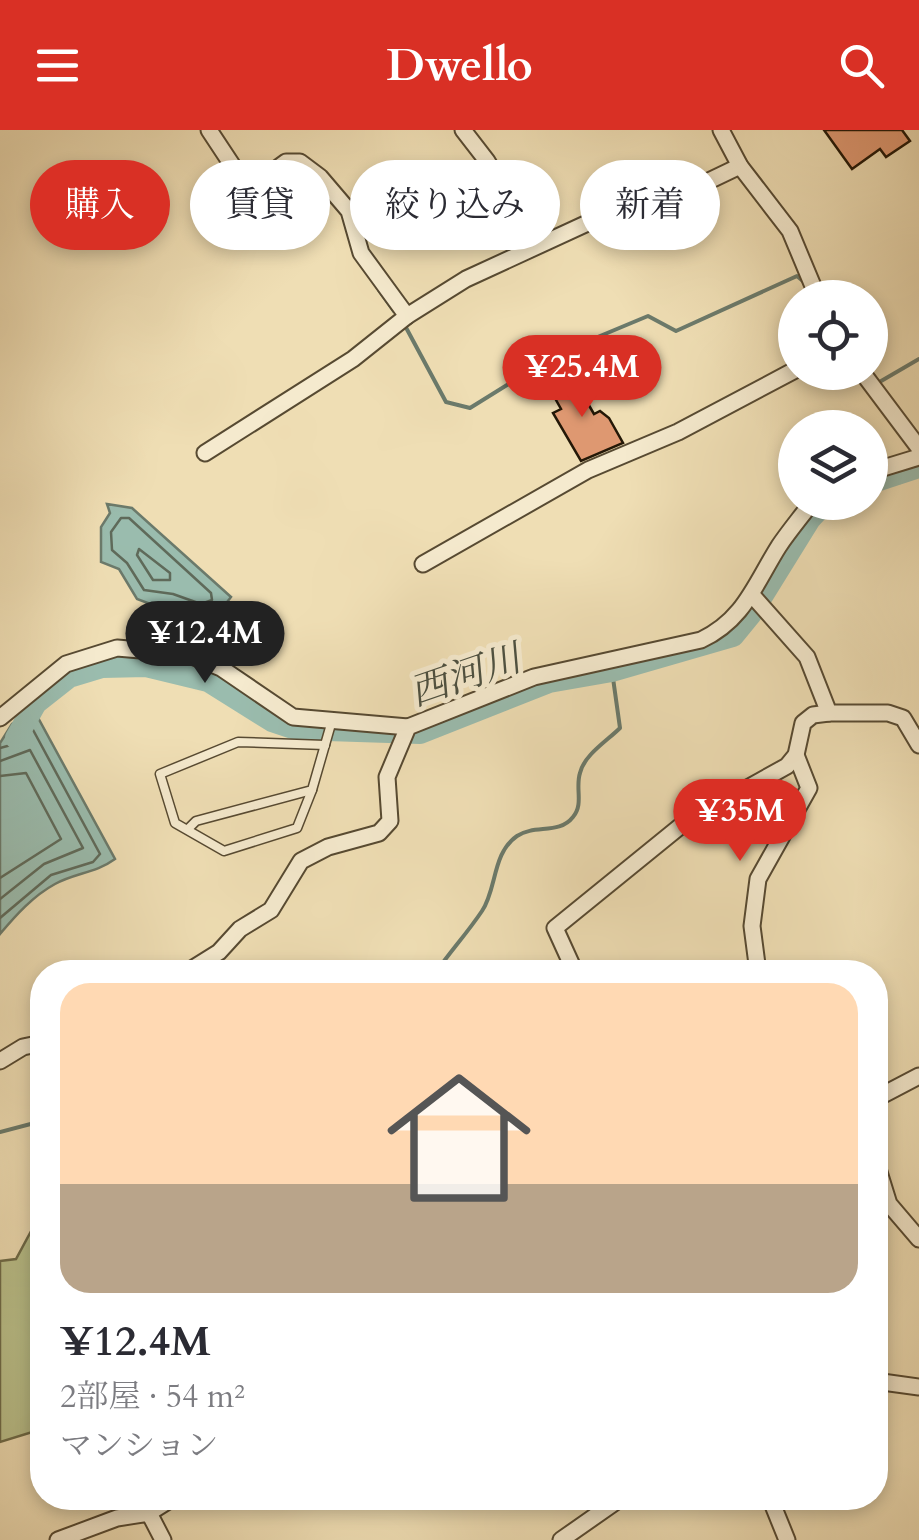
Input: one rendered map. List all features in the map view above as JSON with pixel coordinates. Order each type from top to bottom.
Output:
[{"type":"street","points":[[209,130],[242,180],[256,184],[286,162],[300,162],[320,177],[349,212],[361,253],[402,319]]},
{"type":"street","points":[[464,130],[483,160]]},
{"type":"street","points":[[742,130],[724,136],[740,166],[790,231],[810,280]]},
{"type":"street","points":[[560,233],[657,191],[692,189],[740,166]]},
{"type":"street","points":[[205,453],[353,360],[402,319],[466,279],[524,250]]},
{"type":"street","points":[[423,564],[588,470],[678,432],[778,379]]},
{"type":"street","points":[[876,390],[919,448]]},
{"type":"street","points":[[888,466],[919,457]]},
{"type":"street","points":[[0,718],[66,664],[116,648],[188,654],[221,668],[293,717],[328,733],[406,732],[534,677],[701,640],[737,618],[757,599],[780,546],[799,520]]},
{"type":"street","points":[[757,599],[807,657],[829,713]]},
{"type":"street","points":[[756,960],[752,926],[758,878],[809,788],[796,756],[803,723],[814,715],[829,713],[888,713],[904,718],[919,745]]},
{"type":"street","points":[[206,960],[240,928],[271,910],[302,861],[317,850],[380,833],[390,821],[387,777],[406,732]]},
{"type":"street","points":[[570,960],[555,928],[683,824],[765,782],[796,756]]},
{"type":"street","points":[[0,1061],[30,1046]]},
{"type":"street","points":[[888,1092],[919,1076]]},
{"type":"street","points":[[888,1198],[919,1239]]},
{"type":"street","points":[[888,1383],[919,1387]]},
{"type":"street","points":[[58,1540],[74,1530],[153,1510]]},
{"type":"street","points":[[561,1540],[604,1510]]},
{"type":"street","points":[[775,1510],[787,1540]]},
{"type":"street","points":[[148,1513],[164,1540]]},
{"type":"lane","points":[[328,733],[297,828],[224,851],[175,822],[160,774],[238,742],[328,733]]},
{"type":"lane","points":[[188,830],[196,821],[312,790]]},
{"type":"green space","points":[[30,1233],[30,1433],[0,1442],[0,1261],[16,1259]]},
{"type":"water","points":[[107,504],[132,508],[231,597],[224,606],[202,616],[171,604],[153,605],[137,599],[119,569],[101,562],[101,527],[110,513]]},
{"type":"water","points":[[31,712],[36,714],[115,859],[47,889],[0,934],[0,743],[12,724]]},
{"type":"building","points":[[824,130],[902,130],[910,141],[886,157],[880,149],[852,169]]},
{"type":"building","points":[[569,371],[594,414],[600,411],[609,418],[623,443],[581,461],[553,413],[561,409],[547,384]]},
{"type":"waterway","points":[[788,280],[797,276],[802,280]]},
{"type":"waterway","points":[[403,322],[446,402],[470,408],[557,354],[648,316],[676,331],[778,285]]},
{"type":"waterway","points":[[379,290],[394,311]]},
{"type":"waterway","points":[[888,377],[919,359]]},
{"type":"waterway","name":"西河川","points":[[888,477],[919,467]]},
{"type":"waterway","name":"西河川","points":[[16,738],[36,703],[69,677],[102,667],[146,666],[208,681],[272,721],[296,729],[420,733],[549,682],[612,671],[733,636],[809,520]]},
{"type":"waterway","points":[[445,960],[487,902],[499,861],[509,843],[524,832],[561,826],[576,812],[582,766],[620,728],[612,671]]},
{"type":"waterway","points":[[0,1132],[30,1124]]}]
